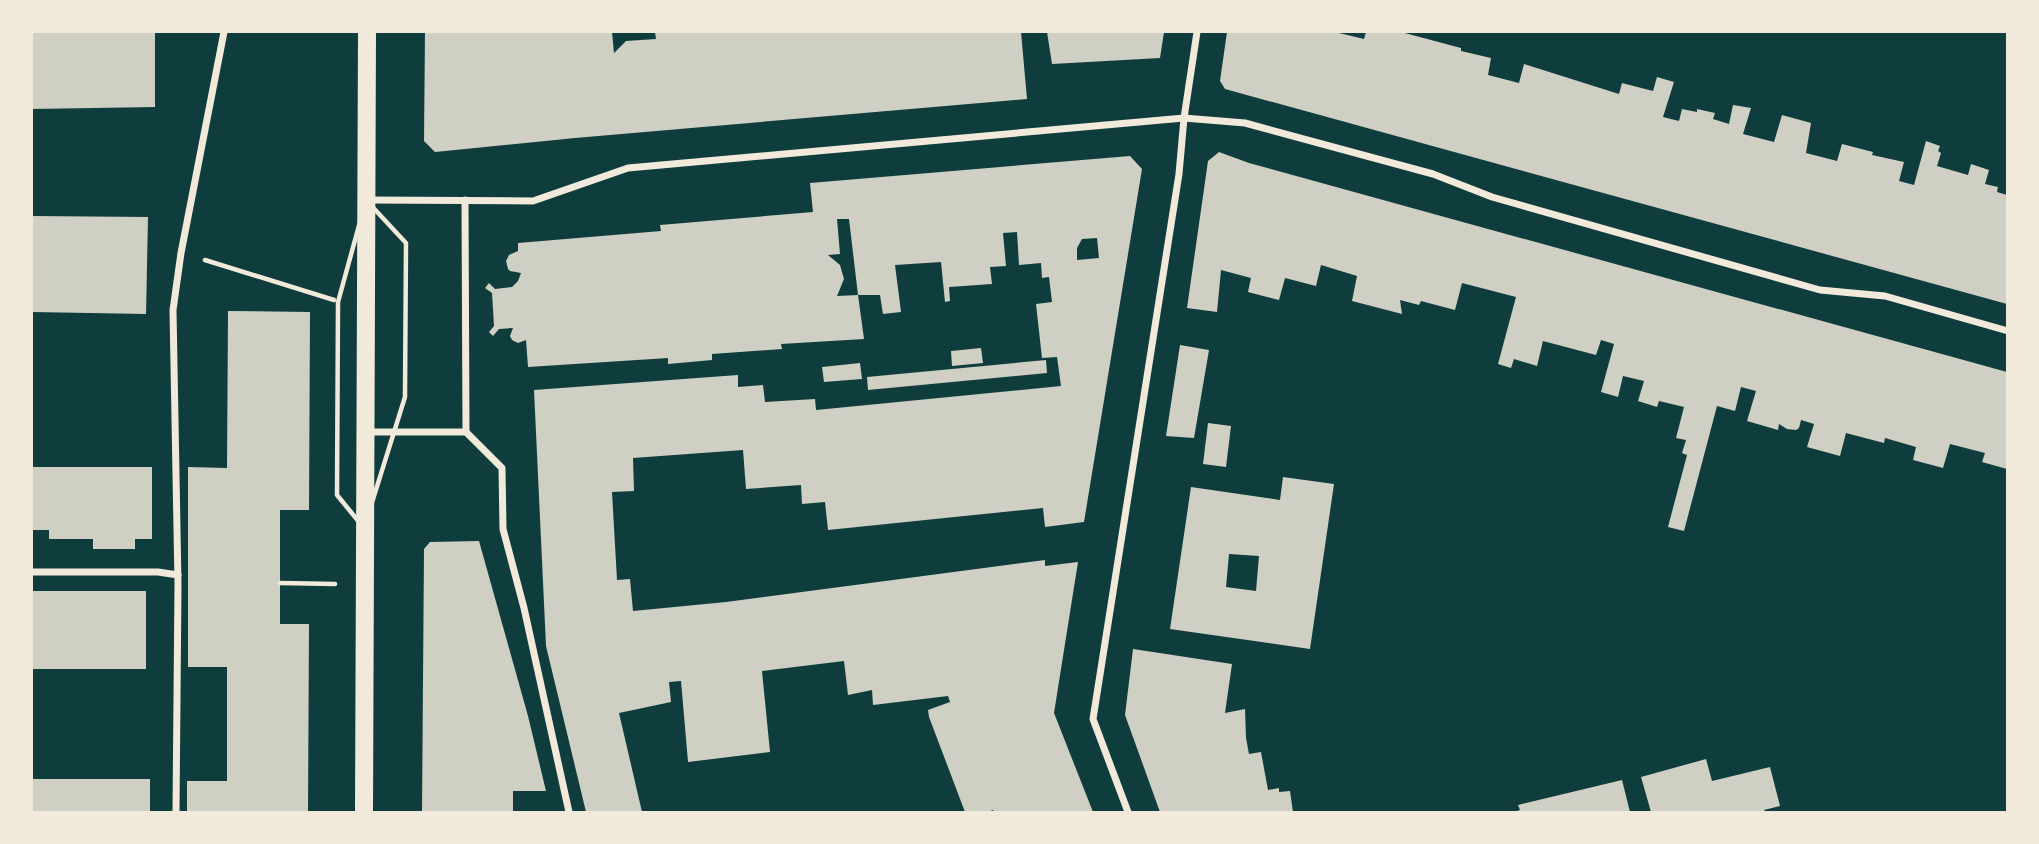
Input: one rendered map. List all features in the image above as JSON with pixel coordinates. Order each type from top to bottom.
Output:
[{"type":"main road","points":[[364,813],[368,32]]},
{"type":"street","points":[[176,813],[178,575],[173,310],[181,253],[224,32]]},
{"type":"street","points":[[1128,813],[1093,719],[1179,174],[1197,32]]},
{"type":"street","points":[[366,200],[533,201],[628,168],[1184,118],[1245,122],[1433,174],[1492,197],[1820,290],[1885,296],[2007,331]]},
{"type":"street","points":[[464,200],[466,432],[502,468],[503,528],[524,608],[569,813]]},
{"type":"street","points":[[365,432],[466,432]]},
{"type":"street","points":[[32,572],[159,572],[178,575]]},
{"type":"path","points":[[181,253],[338,302]]},
{"type":"path","points":[[280,583],[364,584]]},
{"type":"building","points":[[32,32],[155,32],[155,107],[32,109]]},
{"type":"building","points":[[425,32],[612,32],[614,53],[626,41],[656,39],[655,32],[1021,32],[1027,99],[435,152],[424,141]]},
{"type":"building","points":[[1047,32],[1164,32],[1160,58],[1052,64]]},
{"type":"building","points":[[1227,32],[1335,32],[1364,39],[1366,32],[1401,32],[1491,58],[1488,75],[1519,83],[1524,64],[1619,94],[1622,83],[1653,91],[1657,77],[1674,82],[1663,117],[1679,121],[1682,109],[1697,112],[1697,109],[1715,113],[1713,119],[1729,124],[1733,105],[1751,108],[1743,134],[1774,142],[1782,115],[1811,123],[1806,153],[1837,161],[1842,144],[1873,152],[1872,155],[1904,162],[1899,181],[1914,185],[1926,141],[1940,146],[1937,166],[1968,175],[1971,164],[1989,170],[1985,184],[1998,187],[1997,192],[2007,195],[2007,304],[1225,89],[1220,81]]},
{"type":"building","points":[[1219,152],[1249,163],[2007,372],[2007,469],[1982,462],[1985,453],[1950,444],[1943,468],[1913,460],[1916,447],[1885,438],[1884,443],[1846,433],[1840,456],[1807,447],[1814,424],[1801,420],[1796,430],[1779,424],[1778,430],[1747,421],[1756,391],[1741,387],[1735,411],[1717,406],[1684,531],[1668,527],[1687,455],[1682,453],[1686,440],[1676,438],[1684,407],[1659,401],[1657,407],[1638,401],[1644,381],[1623,376],[1618,397],[1601,392],[1614,344],[1601,340],[1596,355],[1543,341],[1537,366],[1514,359],[1511,368],[1498,364],[1516,297],[1462,283],[1455,310],[1421,301],[1419,305],[1400,300],[1402,314],[1352,301],[1357,276],[1321,265],[1316,286],[1285,278],[1279,300],[1248,292],[1251,278],[1221,270],[1217,312],[1187,308],[1208,161]]},
{"type":"building","points":[[1130,156],[1142,169],[1084,522],[1045,527],[1043,508],[828,530],[825,502],[802,504],[801,485],[746,489],[743,450],[633,458],[634,491],[612,492],[617,580],[630,579],[633,611],[726,602],[1045,560],[1045,566],[1078,562],[1054,713],[1093,812],[965,812],[929,717],[928,710],[950,702],[948,696],[873,705],[872,690],[848,695],[844,661],[762,671],[770,752],[688,762],[681,681],[669,682],[671,702],[619,713],[642,812],[586,812],[546,646],[534,390],[738,375],[738,387],[763,385],[765,402],[815,399],[816,410],[1061,386],[1057,357],[1042,358],[1036,304],[1052,302],[1049,277],[1042,278],[1041,263],[1019,265],[1017,232],[1003,233],[1006,266],[990,267],[992,284],[949,287],[950,301],[945,302],[941,262],[895,265],[901,312],[883,314],[880,295],[858,295],[864,339],[781,344],[782,349],[712,354],[712,360],[668,364],[668,358],[528,367],[526,340],[518,343],[512,340],[510,336],[513,328],[499,329],[493,336],[489,332],[494,326],[492,293],[485,288],[489,283],[495,289],[512,287],[518,281],[521,273],[510,271],[506,261],[509,255],[518,251],[518,243],[661,231],[660,225],[813,212],[810,183]],"holes":[[[837,219],[849,219],[858,295],[837,296],[844,279],[840,265],[828,255],[840,254]],[[1097,238],[1099,258],[1077,260],[1077,248],[1082,239]]]},
{"type":"building","points":[[32,216],[148,217],[146,314],[32,312]]},
{"type":"building","points":[[228,311],[310,312],[309,510],[280,510],[280,624],[309,624],[308,812],[187,812],[187,781],[227,781],[227,667],[188,667],[188,467],[227,468]]},
{"type":"building","points":[[1180,345],[1209,350],[1194,438],[1166,436]]},
{"type":"building","points":[[981,348],[983,363],[952,366],[951,351]]},
{"type":"building","points":[[1046,360],[1047,373],[868,390],[867,377]]},
{"type":"building","points":[[860,363],[862,379],[824,382],[822,367]]},
{"type":"building","points":[[1208,423],[1231,426],[1226,467],[1203,464]]},
{"type":"building","points":[[32,467],[152,467],[152,539],[135,539],[135,549],[93,549],[93,539],[49,539],[49,530],[32,530]]},
{"type":"building","points":[[1283,477],[1334,484],[1310,649],[1170,629],[1191,487],[1280,500]],"holes":[[[1229,554],[1259,556],[1256,591],[1226,587]]]},
{"type":"building","points":[[479,541],[546,791],[513,791],[513,812],[422,812],[424,549],[430,542]]},
{"type":"building","points":[[32,591],[146,591],[146,669],[32,669]]},
{"type":"building","points":[[1133,649],[1232,664],[1225,713],[1245,709],[1249,754],[1261,752],[1268,790],[1279,788],[1279,792],[1290,791],[1293,812],[1160,812],[1125,715]]},
{"type":"building","points":[[1706,759],[1712,781],[1770,767],[1780,806],[1764,810],[1765,812],[1651,812],[1641,777]]},
{"type":"building","points":[[32,779],[150,779],[150,812],[32,812]]},
{"type":"building","points":[[1622,780],[1630,812],[1514,812],[1520,810],[1518,805]]}]
